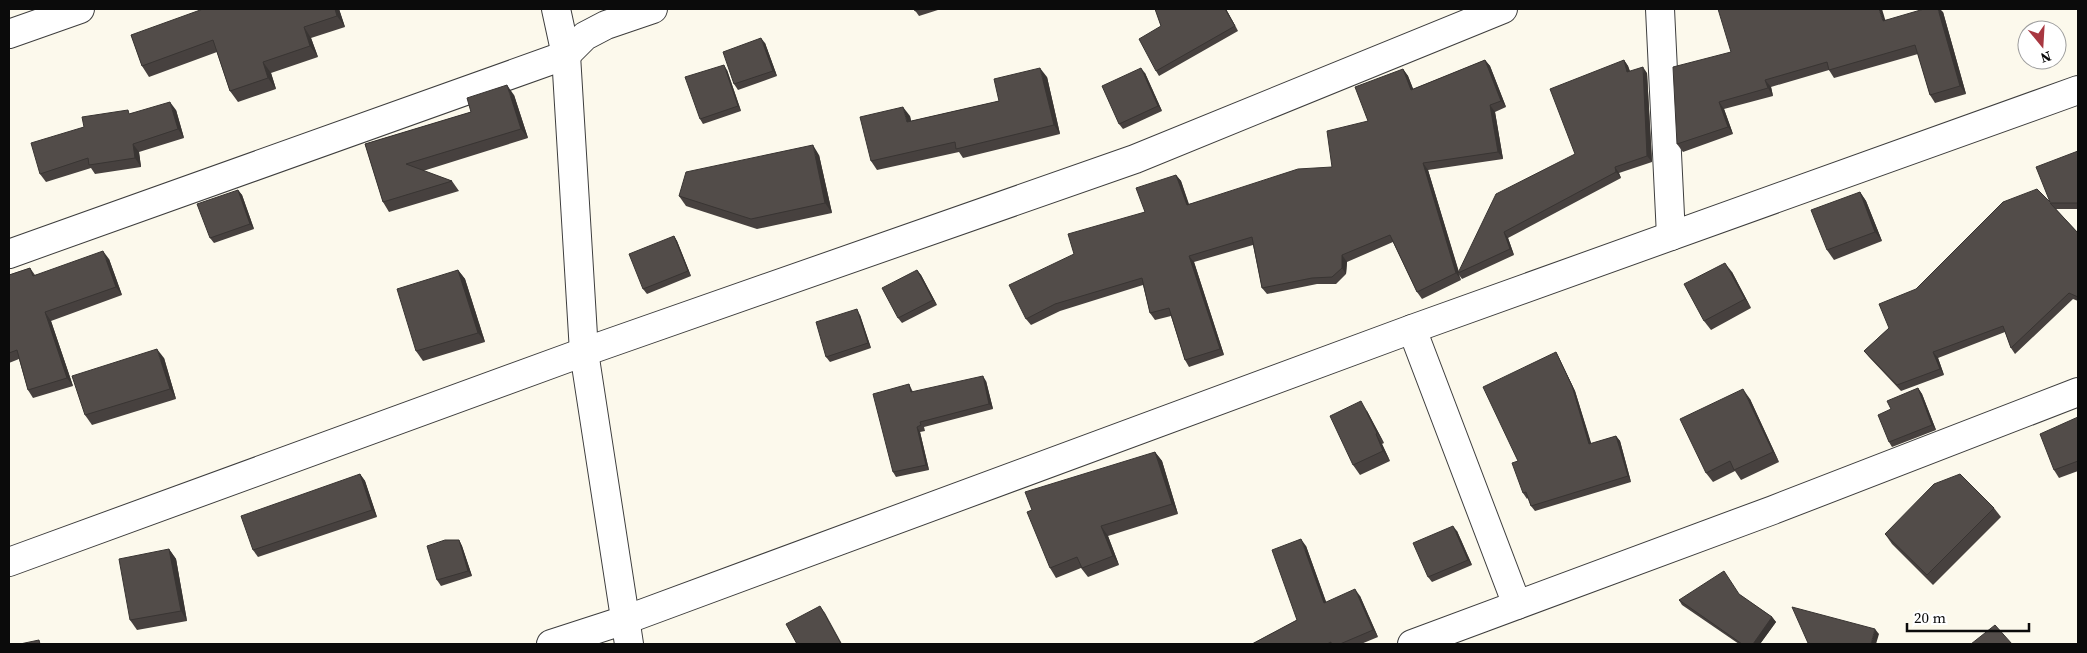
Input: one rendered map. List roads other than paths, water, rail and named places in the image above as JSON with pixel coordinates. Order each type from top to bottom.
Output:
[{"type":"street","points":[[9,34],[80,9]]},
{"type":"street","points":[[556,9],[566,55],[584,352],[627,632]]},
{"type":"street","points":[[9,254],[566,55],[585,36],[606,25],[653,9]]},
{"type":"street","points":[[9,562],[584,352],[1135,159],[1503,9]]},
{"type":"street","points":[[1660,9],[1672,236]]},
{"type":"street","points":[[551,644],[627,632],[1412,329],[2078,90]]},
{"type":"street","points":[[1412,329],[1517,605]]},
{"type":"street","points":[[1412,644],[1773,510],[2078,392]]}]
